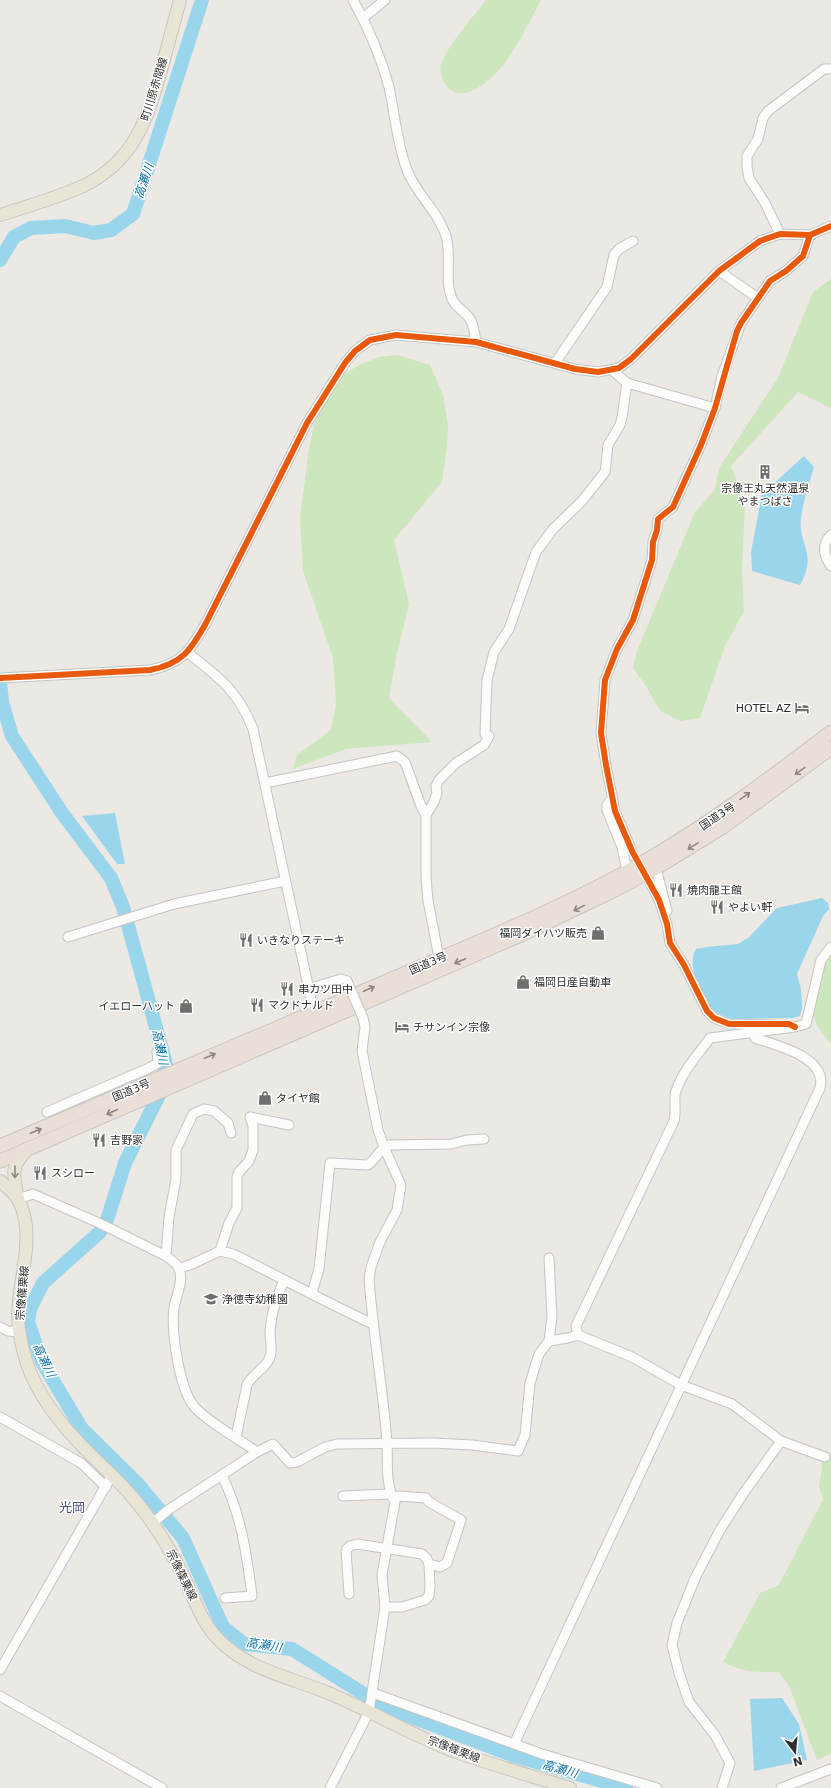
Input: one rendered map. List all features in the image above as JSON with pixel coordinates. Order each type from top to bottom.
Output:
[{"type":"highway","name":"国道3号","points":[[0,1146],[524,921],[627,871],[716,817],[763,784],[831,732]]},
{"type":"highway","name":"国道3号","points":[[0,1161],[562,916],[656,868],[724,827],[831,748]]},
{"type":"main road","name":"町川原赤間線","points":[[0,215],[84,186],[105,173],[124,156],[138,135],[150,110],[180,0]]},
{"type":"main road","points":[[18,1199],[14,1175],[15,1165],[27,1150]]},
{"type":"main road","name":"宗像篠栗線","points":[[0,1181],[18,1199],[26,1223],[19,1305],[19,1332],[27,1364],[40,1391],[71,1432],[91,1455],[134,1498],[153,1523],[176,1561],[207,1624],[215,1636],[230,1651],[260,1668],[370,1709],[456,1752],[570,1788]]},
{"type":"street","points":[[353,0],[363,18],[388,87],[396,129],[408,172],[435,213],[446,236],[448,248],[448,284],[452,298],[456,306],[470,318],[475,331],[476,342]]},
{"type":"street","points":[[363,18],[385,0]]},
{"type":"street","points":[[780,234],[765,203],[749,178],[747,167],[748,156],[758,139],[763,118],[768,111],[824,69],[831,69]]},
{"type":"street","points":[[0,678],[150,670],[179,661],[188,653],[206,623],[308,423],[345,363],[355,350],[370,340],[396,335],[476,342],[576,369],[598,372],[612,370],[619,368],[631,359],[719,271],[760,241],[780,234],[810,235],[831,226]]},
{"type":"street","points":[[632,851],[615,811],[601,733],[605,680],[617,649],[633,620],[652,560],[653,542],[657,530],[658,519],[673,507],[701,445],[715,408],[737,331],[770,281],[786,271],[803,256],[810,235]]},
{"type":"street","points":[[555,363],[607,287],[614,255],[619,249],[633,241]]},
{"type":"street","points":[[719,271],[758,298]]},
{"type":"street","points":[[612,370],[627,383],[715,408]]},
{"type":"street","points":[[426,815],[434,802],[437,793],[436,786],[439,780],[456,763],[484,745],[489,736],[486,734],[486,700],[489,667],[494,652],[509,629],[536,552],[553,529],[582,501],[606,472],[608,445],[620,425],[627,383]]},
{"type":"street","points":[[831,535],[825,543],[824,550],[825,557],[831,566]]},
{"type":"street","points":[[188,653],[223,681],[234,692],[244,708],[253,729],[314,1012]]},
{"type":"street","points":[[265,783],[397,756],[405,762],[421,806],[426,815],[426,877],[428,901],[439,958]]},
{"type":"street","points":[[612,799],[607,805],[608,810],[622,847],[627,871]]},
{"type":"street","points":[[656,868],[667,910],[667,924],[670,943],[684,965],[707,1011],[714,1018],[729,1024],[789,1024],[795,1027]]},
{"type":"street","points":[[68,937],[174,904],[286,881]]},
{"type":"street","points":[[650,882],[659,900],[667,924]]},
{"type":"street","points":[[578,1335],[576,1326],[674,1121],[676,1113],[675,1092],[686,1070],[710,1038],[795,1027],[806,1024],[821,960],[831,947]]},
{"type":"street","points":[[308,989],[341,979],[347,981],[365,1026],[362,1051],[378,1130],[401,1185],[401,1194],[397,1210],[380,1242],[371,1267],[369,1279],[387,1443],[387,1474],[392,1496],[395,1502],[382,1575],[385,1607],[370,1709],[330,1788]]},
{"type":"street","points":[[514,1744],[822,1082],[818,1070],[803,1057],[755,1038],[754,1032]]},
{"type":"street","points":[[46,1112],[158,1063],[157,1051]]},
{"type":"street","points":[[166,1256],[169,1218],[176,1179],[176,1150],[193,1114],[204,1110],[214,1111],[228,1123],[230,1133]]},
{"type":"street","points":[[220,1251],[229,1223],[237,1208],[238,1172],[249,1161],[253,1150],[253,1126],[250,1117],[289,1125]]},
{"type":"street","points":[[312,1293],[319,1269],[330,1163],[368,1165],[384,1147],[389,1145],[451,1144],[467,1140],[484,1139]]},
{"type":"street","points":[[18,1199],[33,1194],[99,1223],[166,1256],[179,1268],[181,1276],[174,1309],[174,1329],[179,1365],[187,1394],[194,1406],[257,1452]]},
{"type":"street","points":[[179,1268],[190,1265],[220,1251],[233,1254],[373,1324]]},
{"type":"street","points":[[153,1523],[168,1510],[257,1452],[273,1444],[290,1463],[297,1462],[318,1451],[337,1444],[387,1443],[472,1445],[518,1451],[525,1435],[530,1383],[538,1354],[549,1340],[552,1317],[549,1258]]},
{"type":"street","points":[[236,1437],[247,1385],[251,1377],[264,1367],[271,1355],[270,1332],[275,1300],[284,1280]]},
{"type":"street","points":[[0,1326],[8,1331],[19,1332]]},
{"type":"street","points":[[549,1340],[568,1338],[578,1335],[632,1357],[681,1385],[732,1404],[781,1441],[825,1457]]},
{"type":"street","points":[[0,1417],[81,1463],[106,1487]]},
{"type":"street","points":[[722,1788],[730,1763],[715,1735],[689,1702],[678,1673],[672,1645],[677,1623],[696,1576],[720,1530],[743,1494],[781,1441]]},
{"type":"street","points":[[0,1670],[112,1475]]},
{"type":"street","points":[[222,1476],[230,1492],[243,1540],[252,1596],[225,1598]]},
{"type":"street","points":[[343,1496],[398,1496],[426,1498],[429,1502],[461,1520],[447,1563],[440,1567],[429,1564]]},
{"type":"street","points":[[349,1594],[346,1550],[350,1546],[357,1544],[419,1553],[427,1559],[429,1564],[430,1586],[428,1596],[425,1600],[402,1607],[385,1607]]},
{"type":"street","points":[[373,1694],[542,1754],[657,1788]]},
{"type":"street","points":[[0,1696],[162,1788]]},
{"type":"street","points":[[781,1788],[831,1769]]},
{"type":"green space","points":[[486,0],[541,0],[514,49],[489,80],[470,92],[457,93],[451,91],[442,77],[440,68],[442,61],[460,33]]},
{"type":"green space","points":[[831,279],[831,408],[798,392],[731,466],[745,503],[742,571],[744,611],[725,646],[700,718],[680,721],[660,711],[646,686],[633,668],[637,651],[695,512],[715,490],[719,468],[778,378],[813,292]]},
{"type":"green space","points":[[398,355],[430,365],[443,395],[448,426],[447,447],[442,482],[394,540],[409,604],[397,653],[389,698],[432,742],[346,749],[293,769],[297,755],[331,730],[336,704],[333,658],[303,571],[300,518],[309,448],[318,405],[329,384],[359,365],[379,357]]},
{"type":"green space","points":[[831,954],[831,1044],[817,1026],[813,1012],[822,965]]},
{"type":"green space","points":[[831,1453],[831,1754],[817,1760],[789,1686],[779,1672],[744,1670],[723,1662],[760,1593],[779,1585],[823,1499],[819,1486],[822,1468],[821,1463]]},
{"type":"water","points":[[804,456],[814,467],[801,518],[802,536],[806,550],[807,565],[800,585],[752,571],[751,552],[762,494]]},
{"type":"water","points":[[115,813],[125,864],[117,864],[82,816]]},
{"type":"water","points":[[822,898],[828,903],[829,909],[823,916],[797,974],[801,989],[802,1008],[800,1016],[793,1018],[732,1019],[716,1013],[701,992],[694,973],[693,956],[696,949],[738,944],[748,938],[777,908]]},
{"type":"water","points":[[782,1698],[799,1724],[807,1760],[754,1771],[750,1699]]},
{"type":"waterway","name":"高瀬川","points":[[0,260],[14,237],[31,228],[65,226],[94,233],[111,230],[133,214],[202,0]]},
{"type":"waterway","name":"高瀬川","points":[[0,682],[2,702],[12,736],[62,813],[111,878],[123,907],[166,1064],[160,1093],[125,1163],[107,1220],[100,1232],[43,1283],[30,1309],[28,1322],[42,1362],[82,1429],[137,1483],[183,1538],[223,1627],[244,1644],[292,1649],[383,1706],[512,1755],[626,1788]]},
{"type":"cycle path","points":[[0,678],[150,670],[178,660],[190,648],[206,623],[307,423],[345,363],[355,351],[370,340],[396,335],[476,342],[575,369],[598,372],[619,368],[631,359],[719,271],[760,241],[780,234],[810,235],[831,226]]},
{"type":"cycle path","points":[[795,1027],[789,1024],[729,1024],[714,1018],[707,1011],[684,965],[670,943],[667,924],[659,900],[632,851],[615,811],[601,733],[605,680],[617,649],[633,620],[652,560],[653,542],[657,530],[658,519],[673,507],[701,445],[715,408],[737,331],[741,323],[770,281],[786,271],[803,256],[810,235]]},
{"type":"place","name":"宗像王丸天然温泉 やまつばさ","points":[[765,472]]},
{"type":"place","name":"HOTEL AZ","points":[[802,708]]},
{"type":"place","name":"焼肉龍王館","points":[[676,890]]},
{"type":"place","name":"やよい軒","points":[[717,907]]},
{"type":"place","name":"福岡ダイハツ販売","points":[[598,933]]},
{"type":"place","name":"いきなりステーキ","points":[[246,940]]},
{"type":"place","name":"福岡日産自動車","points":[[523,982]]},
{"type":"place","name":"串カツ田中","points":[[287,989]]},
{"type":"place","name":"マクドナルド","points":[[257,1005]]},
{"type":"place","name":"イエローハット","points":[[186,1006]]},
{"type":"place","name":"チサンイン宗像","points":[[402,1027]]},
{"type":"place","name":"タイヤ館","points":[[265,1098]]},
{"type":"place","name":"吉野家","points":[[99,1140]]},
{"type":"place","name":"スシロー","points":[[40,1173]]},
{"type":"place","name":"浄徳寺幼稚園","points":[[211,1299]]},
{"type":"district","name":"光岡","points":[[72,1507]]}]
